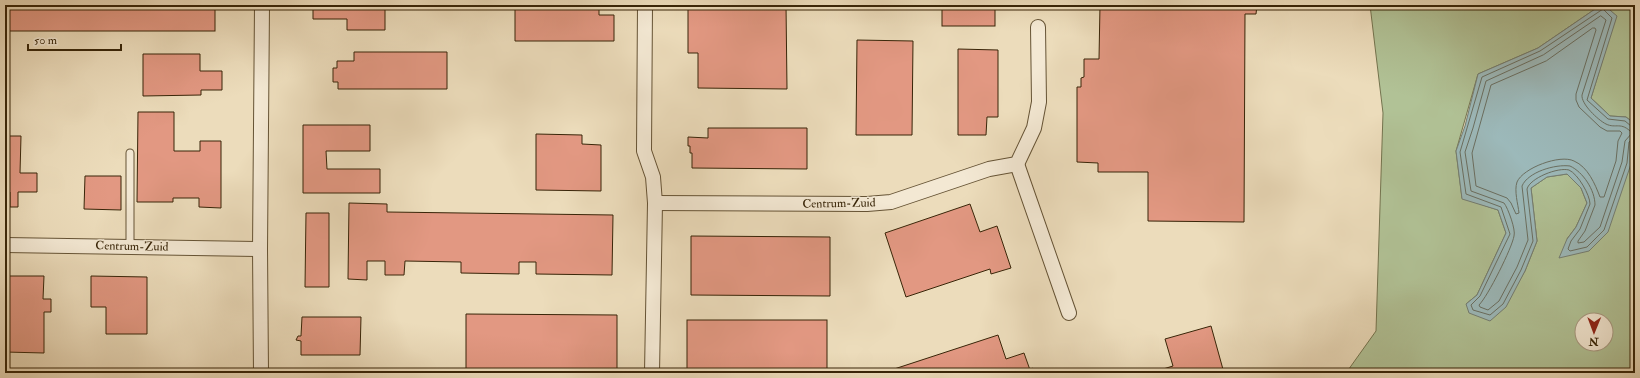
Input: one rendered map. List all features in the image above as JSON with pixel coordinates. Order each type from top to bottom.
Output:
[{"type":"street","points":[[262,5],[260,249],[262,373]]},
{"type":"street","points":[[645,5],[644,151],[653,177],[655,203],[652,373]]},
{"type":"street","points":[[1038,27],[1039,102],[1034,128],[1017,164],[1069,314]]},
{"type":"street","name":"Centrum-Zuid","points":[[655,203],[868,204],[891,202],[989,169],[1017,164]]},
{"type":"street","name":"Centrum-Zuid","points":[[5,245],[260,249]]},
{"type":"lane","points":[[130,153],[130,246]]},
{"type":"green space","points":[[1370,5],[1601,5],[1538,48],[1478,74],[1456,151],[1462,198],[1498,210],[1506,233],[1477,295],[1466,304],[1515,288],[1525,271],[1537,241],[1531,188],[1547,177],[1567,174],[1581,188],[1587,203],[1576,227],[1567,239],[1631,164],[1635,128],[1635,373],[1346,373],[1376,331],[1383,113]]},
{"type":"green space","points":[[1604,5],[1635,5],[1635,124],[1626,117],[1610,116],[1591,98],[1616,16]]},
{"type":"water","points":[[1601,5],[1604,5],[1617,16],[1591,98],[1610,116],[1626,117],[1635,124],[1631,164],[1608,232],[1589,251],[1559,258],[1567,239],[1576,227],[1587,203],[1581,188],[1567,174],[1547,177],[1531,188],[1537,241],[1525,271],[1506,307],[1490,321],[1469,313],[1466,304],[1477,295],[1506,233],[1498,210],[1462,199],[1456,151],[1465,126],[1478,74],[1538,48]]},
{"type":"building","points":[[5,5],[215,5],[215,31],[5,31]]},
{"type":"building","points":[[313,5],[385,5],[385,30],[347,30],[347,19],[313,19]]},
{"type":"building","points":[[515,5],[599,5],[599,15],[614,15],[614,41],[515,41]]},
{"type":"building","points":[[688,5],[786,5],[787,89],[698,88],[698,53],[688,53]]},
{"type":"building","points":[[942,5],[995,5],[995,26],[942,26]]},
{"type":"building","points":[[1100,5],[1257,5],[1256,14],[1245,14],[1244,222],[1148,221],[1148,172],[1098,172],[1098,163],[1077,162],[1077,87],[1081,87],[1081,78],[1084,77],[1084,59],[1099,59]]},
{"type":"building","points":[[857,40],[913,41],[912,135],[856,135]]},
{"type":"building","points":[[958,49],[998,50],[998,117],[987,117],[986,135],[958,135]]},
{"type":"building","points":[[354,52],[447,52],[447,89],[338,89],[338,82],[333,82],[333,68],[337,68],[337,61],[354,61]]},
{"type":"building","points":[[143,54],[200,54],[200,71],[222,71],[222,90],[201,90],[201,95],[143,96]]},
{"type":"building","points":[[138,112],[174,112],[174,151],[200,151],[200,141],[221,141],[221,208],[199,207],[199,198],[173,198],[173,202],[137,202]]},
{"type":"building","points":[[303,125],[370,125],[370,151],[326,151],[327,169],[380,169],[380,193],[303,193]]},
{"type":"building","points":[[708,128],[807,128],[807,169],[692,168],[692,153],[690,153],[690,146],[688,146],[688,137],[708,138]]},
{"type":"building","points":[[536,134],[582,135],[582,144],[601,145],[601,191],[536,190]]},
{"type":"building","points":[[5,136],[21,136],[20,173],[37,173],[37,192],[18,192],[18,207],[10,207],[10,192],[5,192]]},
{"type":"building","points":[[85,176],[121,176],[121,210],[84,209]]},
{"type":"building","points":[[349,203],[387,204],[387,212],[613,215],[612,275],[536,274],[536,262],[519,262],[519,274],[461,273],[461,262],[405,261],[404,275],[385,275],[385,261],[367,261],[367,280],[348,279]]},
{"type":"building","points":[[970,204],[980,232],[997,226],[1011,268],[991,274],[990,269],[906,297],[885,233]]},
{"type":"building","points":[[306,213],[329,213],[329,287],[305,287]]},
{"type":"building","points":[[691,236],[830,237],[830,296],[691,295]]},
{"type":"building","points":[[5,276],[44,276],[43,299],[51,299],[51,312],[44,312],[44,353],[5,352]]},
{"type":"building","points":[[91,276],[147,277],[147,334],[106,334],[106,307],[91,307]]},
{"type":"building","points":[[466,314],[617,315],[617,372],[466,371]]},
{"type":"building","points":[[302,317],[361,317],[360,355],[301,355],[301,341],[296,340],[298,336],[301,336]]},
{"type":"building","points":[[687,320],[827,320],[827,373],[687,373]]},
{"type":"building","points":[[1211,326],[1224,373],[1150,373],[1173,366],[1165,339]]},
{"type":"building","points":[[998,335],[1006,359],[1024,353],[1030,370],[1033,368],[1034,372],[882,373]]}]
